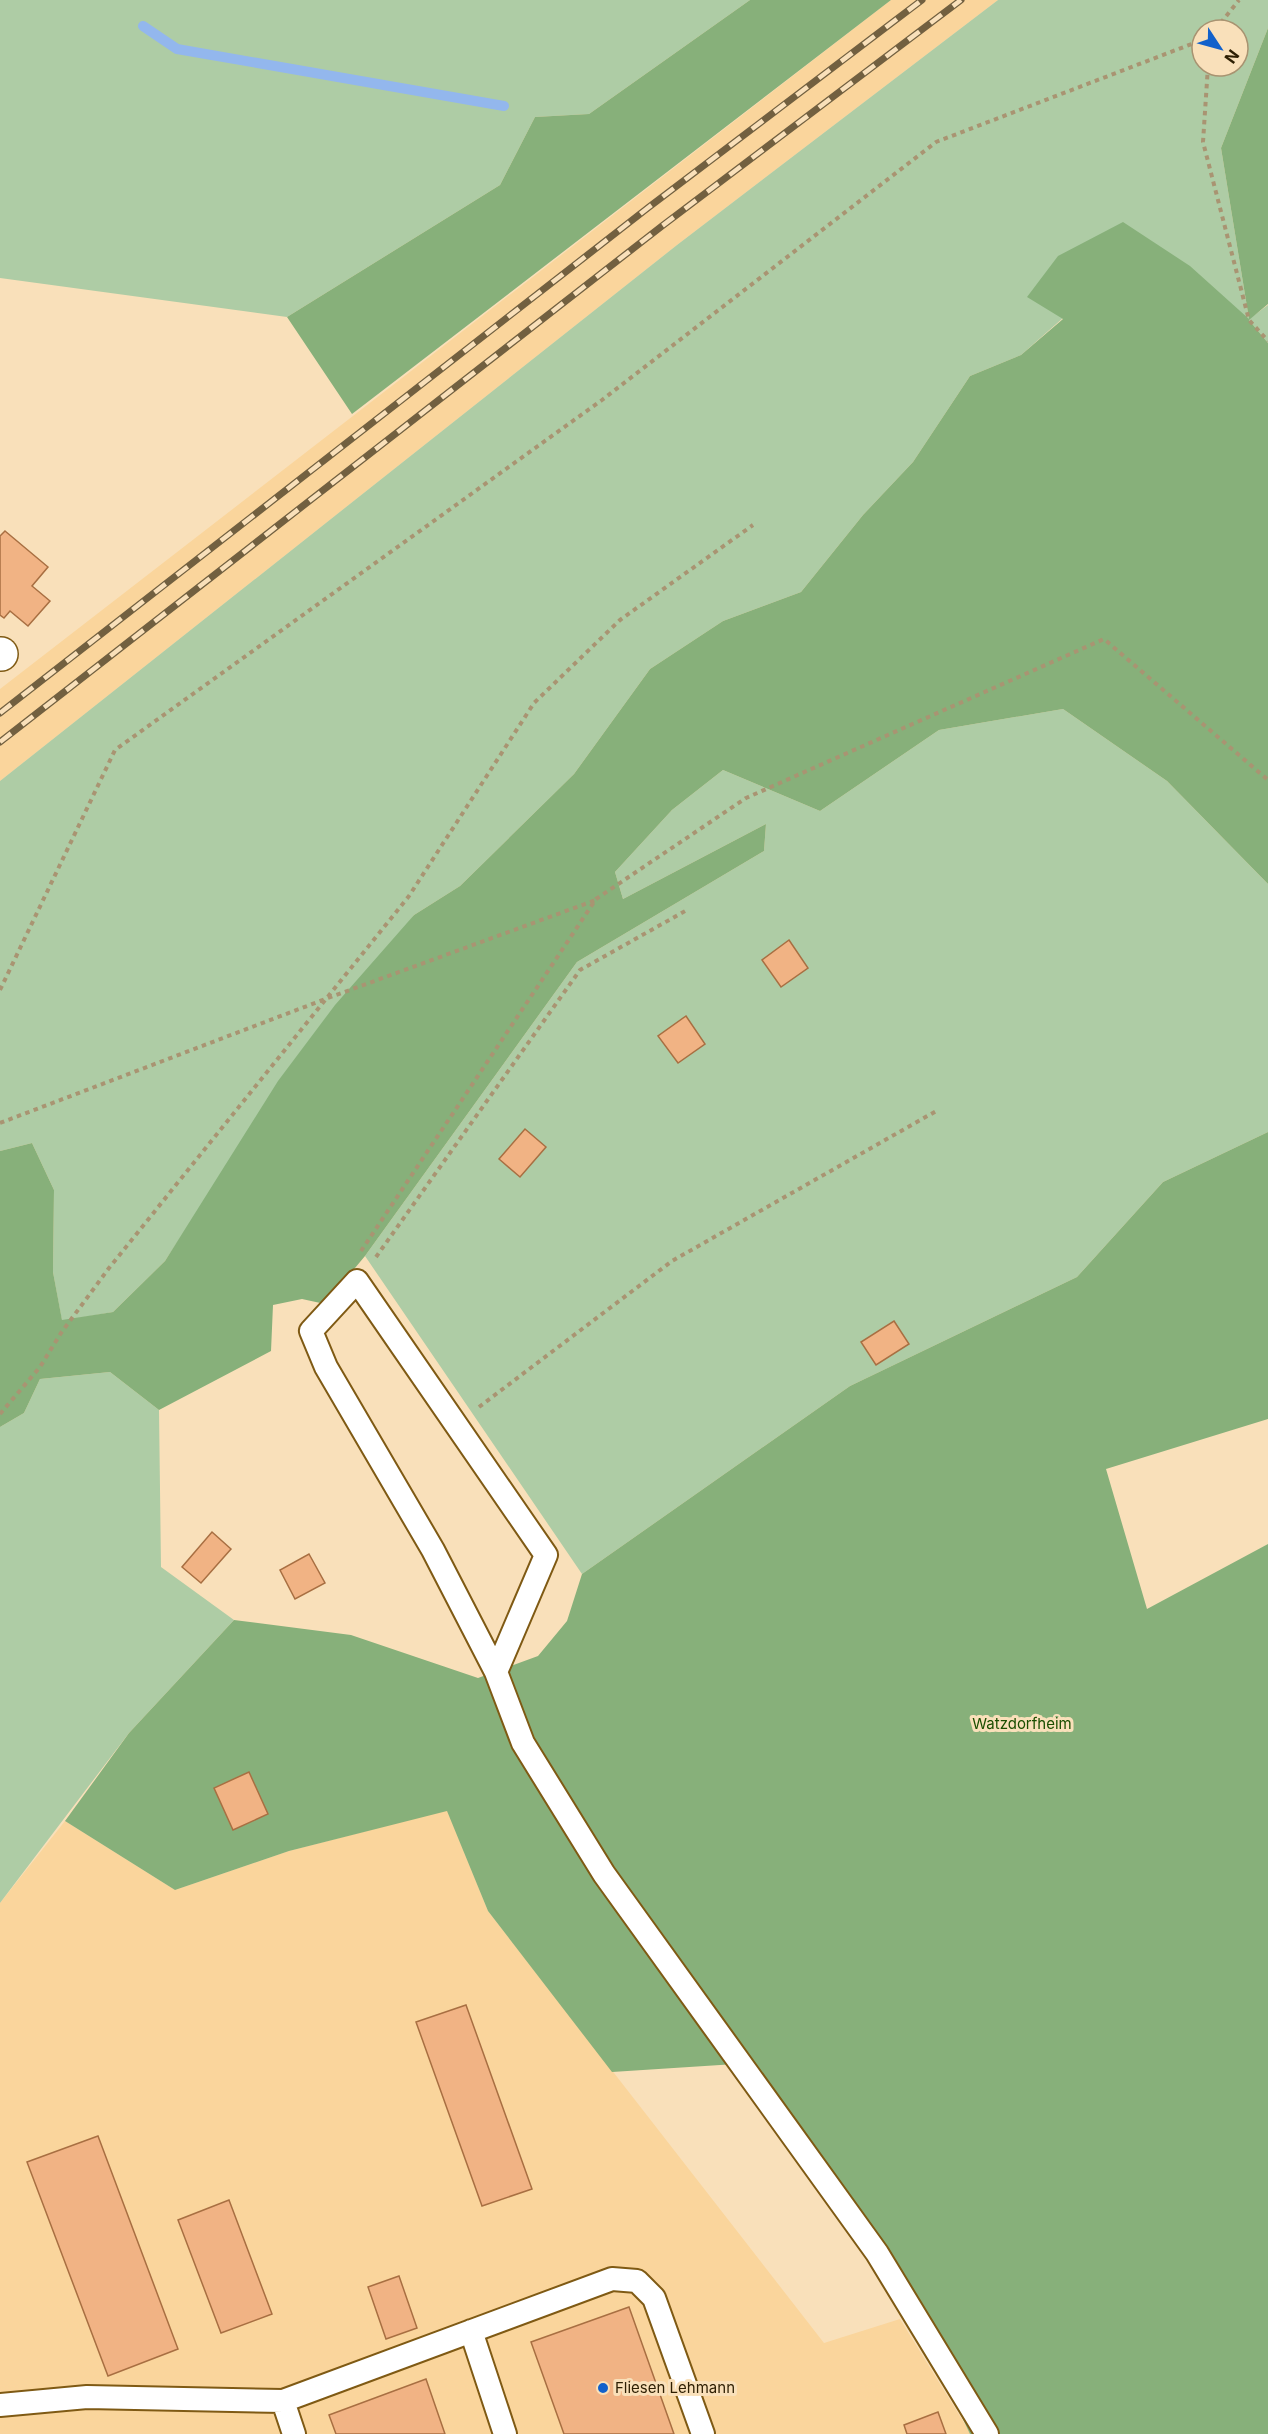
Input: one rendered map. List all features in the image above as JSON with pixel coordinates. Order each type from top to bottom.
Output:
[{"type":"lane","points":[[496,1672],[546,1555],[357,1281],[311,1331],[326,1367],[433,1550],[496,1672],[523,1743],[604,1874],[877,2253],[987,2434]]},
{"type":"lane","points":[[0,2404],[87,2397],[283,2401],[612,2279],[637,2281],[654,2298],[704,2434]]},
{"type":"lane","points":[[471,2331],[505,2434]]},
{"type":"lane","points":[[283,2401],[294,2434]]},
{"type":"path","points":[[1225,18],[1239,0]]},
{"type":"path","points":[[0,990],[115,750],[602,400],[936,141],[1190,45]]},
{"type":"path","points":[[1207,78],[1203,142],[1249,320],[1268,341]]},
{"type":"path","points":[[0,1414],[40,1367],[61,1333],[116,1260],[409,896],[534,703],[620,620],[753,525]]},
{"type":"path","points":[[0,1123],[596,899],[746,798],[1104,639],[1268,780]]},
{"type":"path","points":[[357,1281],[361,1247],[596,899]]},
{"type":"path","points":[[357,1281],[580,970],[687,910]]},
{"type":"path","points":[[459,1426],[471,1413],[672,1261],[938,1110]]},
{"type":"shaded area","points":[[891,0],[998,0],[677,245],[0,781],[0,689]]},
{"type":"shaded area","points":[[447,1810],[488,1911],[824,2343],[900,2319],[971,2434],[0,2434],[0,1903],[65,1821],[175,1890],[289,1851]]},
{"type":"green space","points":[[0,0],[750,0],[589,114],[535,117],[500,185],[287,317],[0,278]]},
{"type":"green space","points":[[750,0],[891,0],[352,414],[287,317],[500,185],[535,117],[589,114]]},
{"type":"green space","points":[[998,0],[1268,0],[1268,28],[1250,74],[1250,18],[1190,18],[1190,78],[1248,78],[1221,148],[1249,319],[1268,305],[1268,343],[1249,320],[1063,318],[1021,355],[970,376],[913,462],[863,515],[801,592],[723,621],[650,669],[574,774],[460,886],[414,915],[214,1186],[165,1261],[113,1312],[62,1321],[53,1272],[54,1190],[32,1143],[0,1151],[0,781],[677,245]]},
{"type":"green space","points":[[1268,28],[1268,304],[1249,320],[1268,343],[1268,884],[1167,781],[1063,709],[939,730],[820,811],[723,770],[672,810],[615,872],[623,899],[766,824],[764,851],[577,962],[365,1256],[325,1304],[302,1299],[273,1305],[271,1351],[159,1410],[110,1372],[40,1379],[24,1413],[0,1427],[0,1151],[32,1143],[54,1190],[53,1272],[62,1320],[113,1312],[165,1261],[278,1081],[335,1005],[414,915],[460,886],[574,774],[650,669],[723,621],[801,592],[863,515],[913,462],[970,376],[1021,355],[1063,319],[1027,297],[1058,256],[1123,222],[1190,266],[1249,319],[1221,148]]},
{"type":"green space","points":[[1063,709],[1167,781],[1268,884],[1268,1132],[1163,1182],[1077,1277],[850,1386],[582,1574],[365,1256],[577,962],[764,851],[766,824],[623,899],[615,872],[672,810],[723,770],[820,811],[939,730]]},
{"type":"green space","name":"Watzdorfheim","points":[[1268,1132],[1268,1419],[1106,1469],[1147,1609],[1268,1544],[1268,2434],[970,2434],[882,2249],[751,2063],[612,2072],[488,1911],[447,1811],[289,1851],[175,1890],[65,1821],[129,1733],[234,1620],[351,1635],[478,1678],[538,1656],[567,1621],[582,1574],[850,1386],[1077,1277],[1163,1182]]},
{"type":"green space","points":[[110,1372],[159,1410],[161,1567],[234,1620],[129,1733],[0,1903],[0,1427],[24,1413],[40,1379]]},
{"type":"building","points":[[5,531],[48,567],[32,586],[50,601],[28,626],[10,611],[4,618],[0,615],[0,536]]},
{"type":"building","points":[[789,940],[808,968],[781,987],[762,960]]},
{"type":"building","points":[[686,1016],[705,1044],[678,1063],[658,1036]]},
{"type":"building","points":[[525,1129],[546,1147],[520,1177],[499,1159]]},
{"type":"building","points":[[894,1321],[909,1344],[876,1365],[861,1342]]},
{"type":"building","points":[[212,1532],[231,1549],[201,1583],[182,1567]]},
{"type":"building","points":[[309,1554],[325,1583],[295,1599],[280,1570]]},
{"type":"building","points":[[249,1772],[268,1814],[233,1830],[214,1788]]},
{"type":"building","points":[[466,2005],[532,2189],[482,2206],[416,2022]]},
{"type":"building","points":[[98,2136],[178,2349],[108,2376],[27,2162]]},
{"type":"building","points":[[229,2200],[272,2314],[221,2333],[178,2220]]},
{"type":"building","points":[[399,2276],[417,2328],[386,2339],[368,2287]]},
{"type":"building","name":"Fliesen Lehmann","points":[[629,2307],[674,2434],[564,2434],[531,2342]]},
{"type":"building","points":[[426,2379],[445,2434],[336,2434],[329,2415]]},
{"type":"building","points":[[938,2412],[946,2434],[907,2434],[904,2425]]},
{"type":"waterway","points":[[143,26],[177,49],[504,106]]},
{"type":"railway","points":[[0,713],[649,207],[922,0]]},
{"type":"railway","points":[[0,742],[662,226],[961,0]]},
{"type":"place","name":"Fliesen Lehmann","points":[[603,2388]]}]
